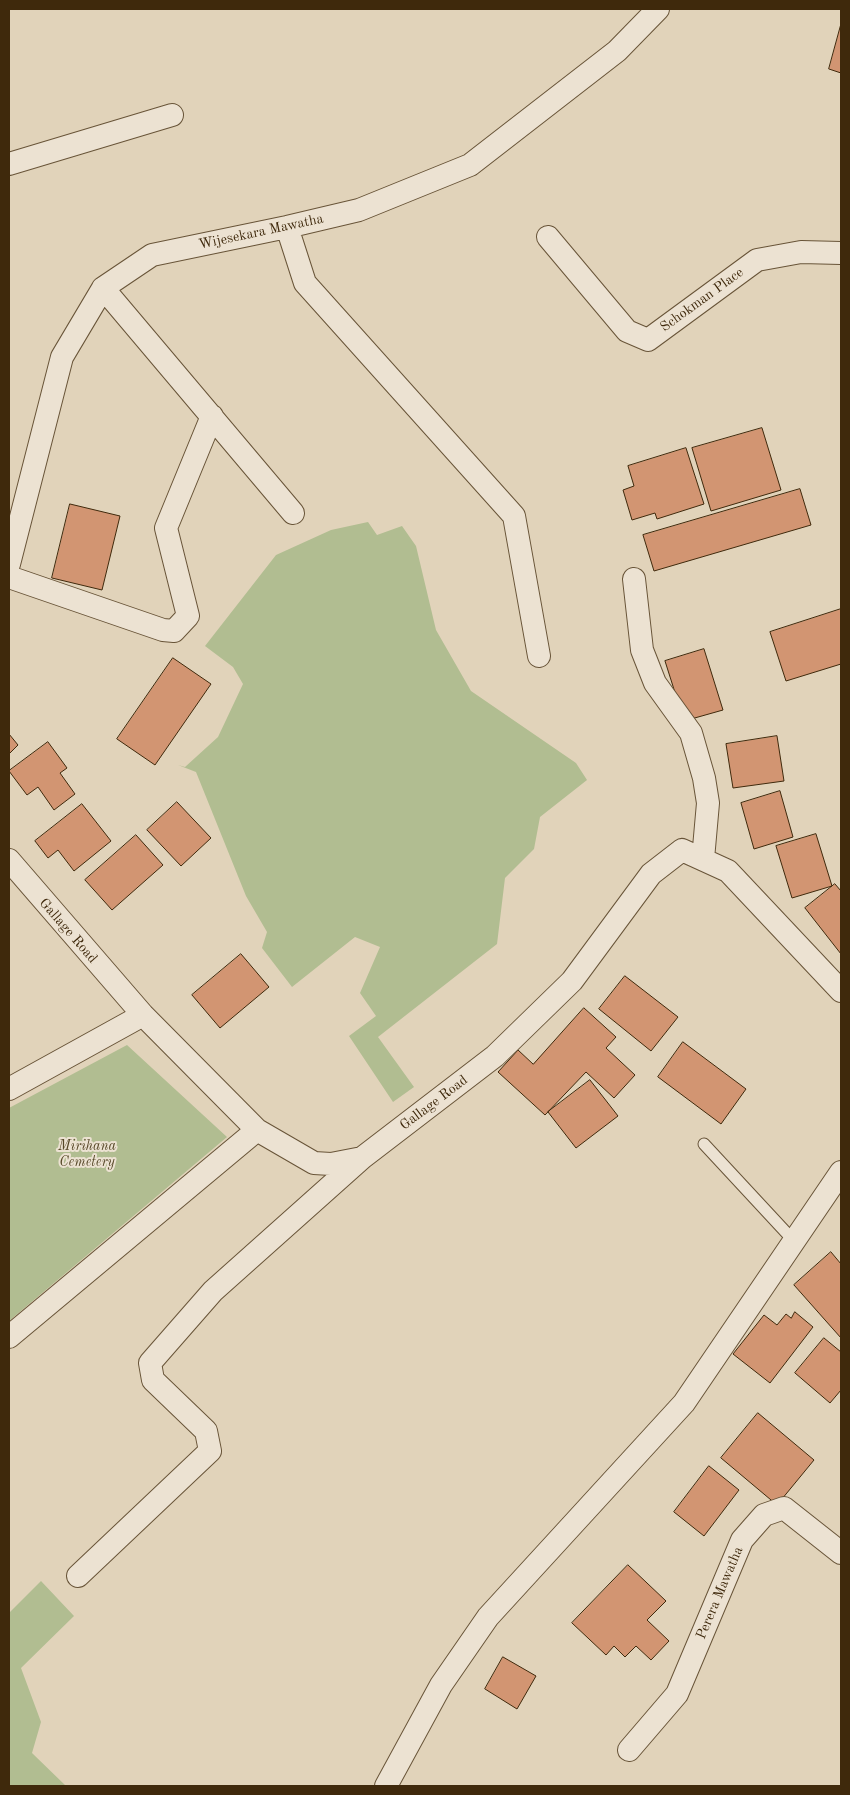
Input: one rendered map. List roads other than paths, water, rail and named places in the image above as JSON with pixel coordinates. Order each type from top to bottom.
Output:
[{"type":"street","name":"Wijesekara Mawatha","points":[[9,564],[62,357],[103,288],[152,255],[359,210],[470,165],[617,51],[658,9]]},
{"type":"street","points":[[9,164],[172,115]]},
{"type":"street","points":[[287,227],[306,283],[514,516],[539,656]]},
{"type":"street","name":"Schokman Place","points":[[548,237],[626,331],[648,340],[758,260],[801,252],[841,253]]},
{"type":"street","points":[[103,288],[293,514]]},
{"type":"street","points":[[9,577],[163,630],[174,631],[188,616],[166,528],[212,416]]},
{"type":"street","points":[[634,578],[642,650],[655,683],[691,733],[704,778],[708,803],[703,859]]},
{"type":"street","name":"Gallage Road","points":[[12,870],[143,1015],[257,1130],[314,1163],[331,1164],[362,1158],[495,1056],[565,988],[652,874],[682,850],[728,871],[841,991]]},
{"type":"street","points":[[9,1089],[143,1015]]},
{"type":"street","points":[[9,1337],[257,1130]]},
{"type":"street","points":[[78,1576],[210,1451],[206,1431],[153,1380],[150,1363],[213,1291],[362,1158]]},
{"type":"street","points":[[386,1786],[441,1685],[488,1617],[684,1403],[841,1172]]},
{"type":"street","name":"Perera Mawatha","points":[[629,1750],[677,1694],[742,1540],[764,1515],[784,1508],[841,1553]]},
{"type":"lane","points":[[704,1144],[794,1241]]},
{"type":"park label","name":"Mirihana Cemetery","points":[[87,1154]]}]
